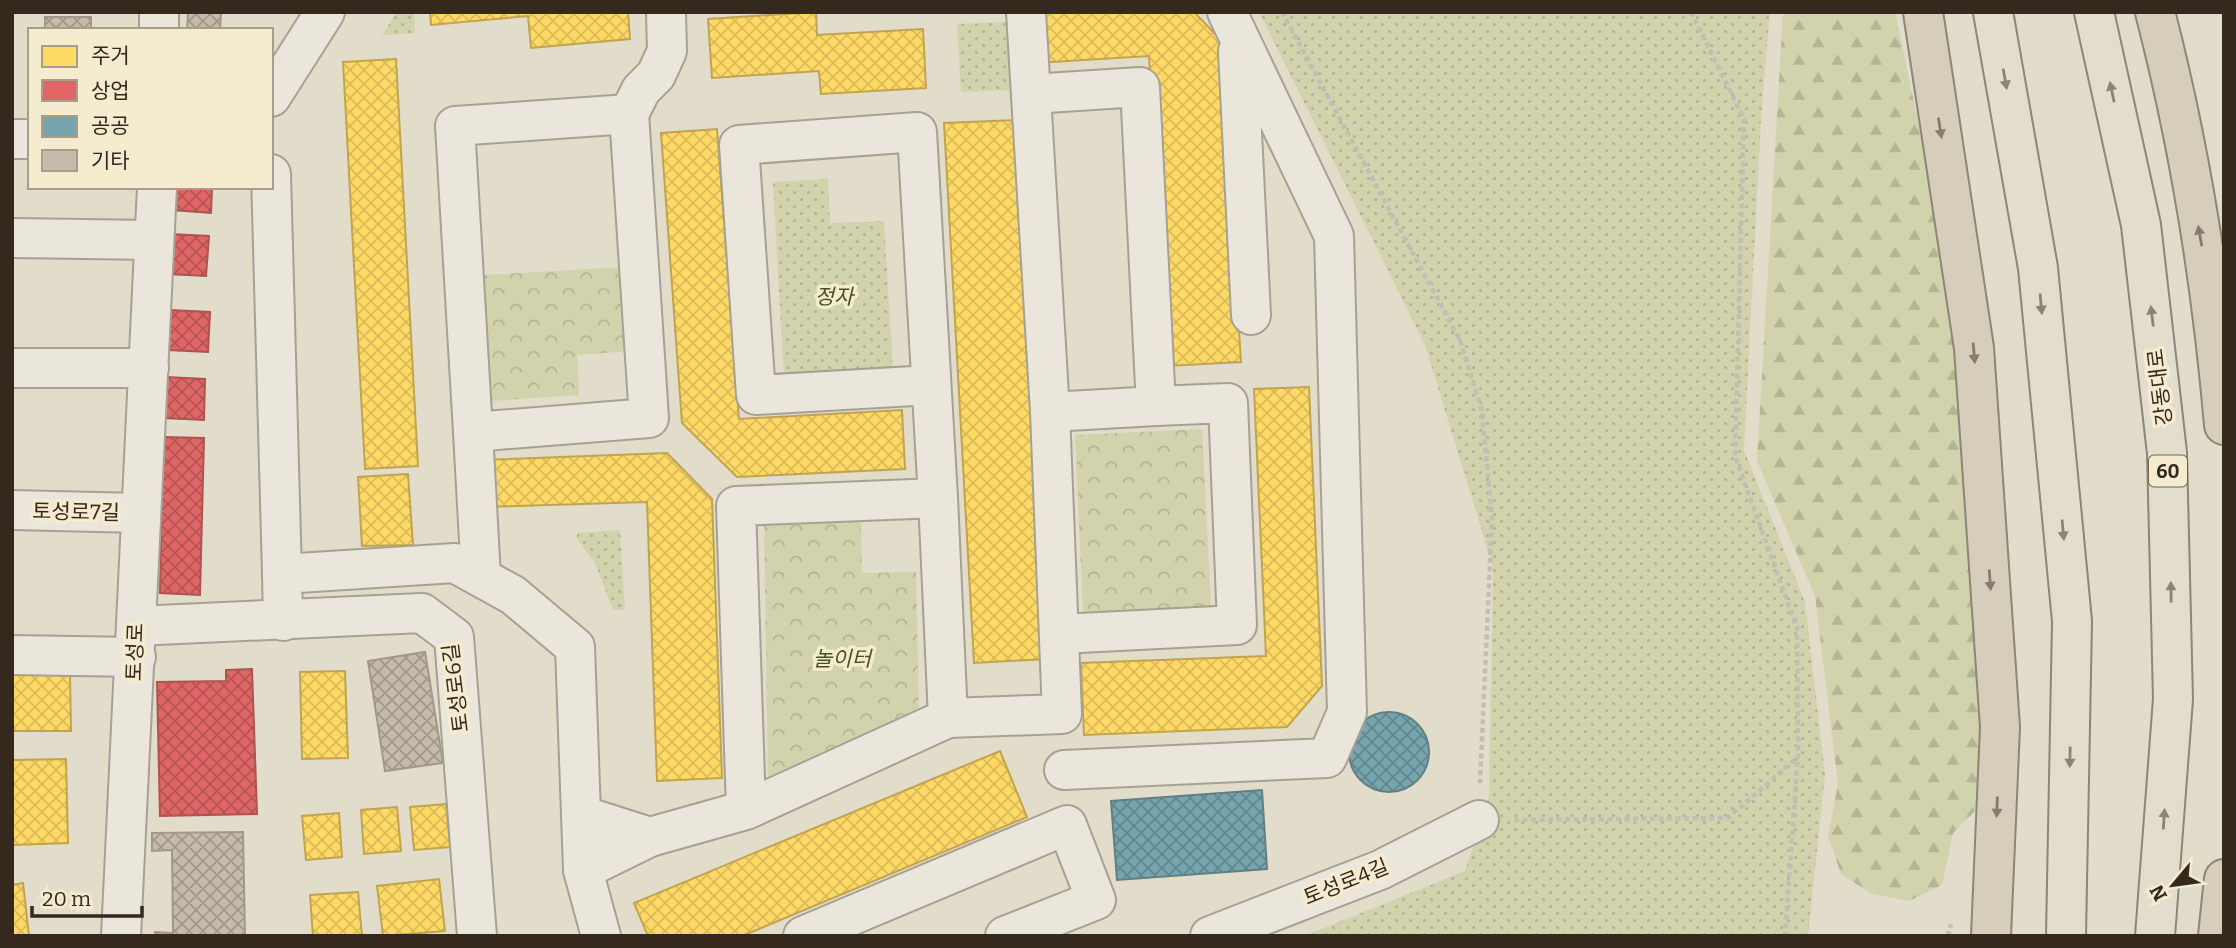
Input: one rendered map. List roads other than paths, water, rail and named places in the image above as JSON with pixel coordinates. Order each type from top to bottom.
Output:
[{"type":"highway","points":[[1923,12],[1974,348],[2000,727],[1992,936]]},
{"type":"highway","points":[[2155,12],[2176,93],[2213,311],[2224,425]]},
{"type":"highway","points":[[2218,936],[2224,879]]},
{"type":"main road","points":[[1993,12],[2038,268],[2072,621],[2066,936]]},
{"type":"main road","name":"강동대로","points":[[2094,12],[2141,225],[2167,453],[2173,699],[2155,936]]},
{"type":"street","points":[[273,93],[325,12]]},
{"type":"street","points":[[473,432],[649,418],[629,114],[641,90],[656,75],[667,51],[666,12]]},
{"type":"street","points":[[1005,936],[1096,900],[1067,825],[1050,412],[1026,12]]},
{"type":"street","points":[[1232,22],[1251,315]]},
{"type":"street","points":[[1064,770],[1327,758],[1347,712],[1334,236],[1232,22]]},
{"type":"street","points":[[1031,94],[1140,87],[1156,407]]},
{"type":"street","points":[[481,577],[454,126],[629,114]]},
{"type":"street","points":[[931,385],[756,395],[739,145],[917,132],[938,498],[948,718]]},
{"type":"street","name":"토성로","points":[[121,936],[157,189]]},
{"type":"street","points":[[271,189],[283,621]]},
{"type":"street","points":[[12,238],[154,240]]},
{"type":"street","points":[[12,368],[149,368]]},
{"type":"street","points":[[1050,412],[1228,403],[1237,625],[1060,635]]},
{"type":"street","points":[[746,810],[736,506],[938,498]]},
{"type":"street","name":"토성로7길","points":[[12,510],[141,513]]},
{"type":"street","points":[[282,574],[455,562],[513,595],[575,647],[583,870],[601,936]]},
{"type":"street","name":"토성로6길","points":[[12,655],[136,642],[283,621],[422,613],[454,637],[477,936]]},
{"type":"street","points":[[583,870],[650,837],[746,810],[948,718],[1062,714]]},
{"type":"street","points":[[581,815],[650,837]]},
{"type":"street","name":"토성로4길","points":[[1210,936],[1380,870],[1479,820]]},
{"type":"street","points":[[803,936],[1067,825]]},
{"type":"park label","name":"정자","points":[[834,297]]},
{"type":"park label","name":"놀이터","points":[[842,659]]}]
